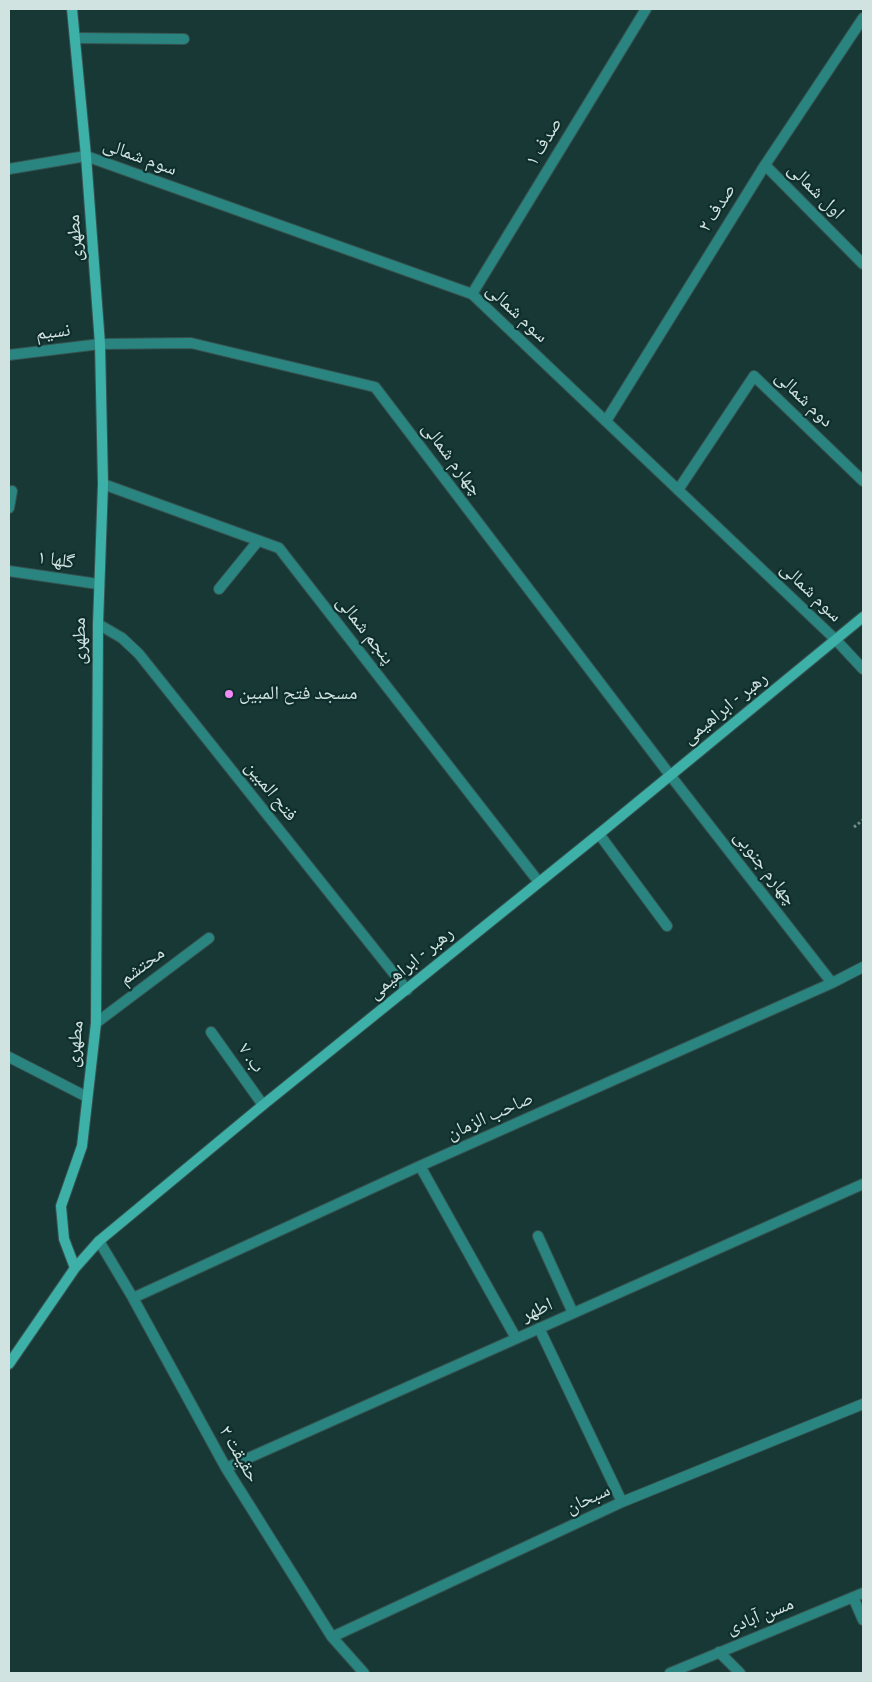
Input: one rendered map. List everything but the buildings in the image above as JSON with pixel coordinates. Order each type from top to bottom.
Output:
[{"type":"street","name":"مطهری","points":[[72,9],[86,156],[100,344],[102,484],[98,584],[96,1023],[82,1146],[61,1206],[64,1238],[75,1268]]},
{"type":"street","name":"صدف ۱","points":[[472,294],[646,9]]},
{"type":"street","name":"صدف ۲","points":[[606,421],[765,164],[863,18]]},
{"type":"street","points":[[75,38],[184,40]]},
{"type":"street","points":[[9,169],[86,156]]},
{"type":"street","name":"سوم شمالی","points":[[86,156],[472,294],[836,640],[863,669]]},
{"type":"street","name":"اول شمالی","points":[[765,164],[863,264]]},
{"type":"street","name":"چهارم شمالی","points":[[100,344],[191,342],[375,387],[670,775]]},
{"type":"street","name":"نسیم","points":[[9,355],[100,344]]},
{"type":"street","name":"دوم شمالی","points":[[678,490],[754,376],[863,481]]},
{"type":"street","name":"پنجم شمالی","points":[[102,484],[279,548],[538,881]]},
{"type":"street","points":[[9,508],[12,491]]},
{"type":"street","points":[[219,589],[258,541]]},
{"type":"street","name":"گلها ۱","points":[[9,571],[98,584]]},
{"type":"street","name":"رهبر - ابراهیمی","points":[[9,1364],[75,1268],[99,1241],[263,1105],[407,990],[863,617]]},
{"type":"street","name":"فتح المبین","points":[[98,624],[122,638],[139,654],[407,990]]},
{"type":"street","name":"چهارم جنوبی","points":[[670,775],[832,983]]},
{"type":"street","points":[[598,834],[667,926]]},
{"type":"street","name":"محتشم","points":[[96,1023],[209,938]]},
{"type":"street","name":"صاحب الزمان","points":[[133,1298],[420,1166],[832,983],[863,967]]},
{"type":"street","name":"ب. ۷","points":[[211,1032],[263,1105]]},
{"type":"street","points":[[9,1057],[87,1097]]},
{"type":"street","points":[[420,1166],[516,1338]]},
{"type":"street","name":"اطهر","points":[[226,1468],[863,1184]]},
{"type":"street","points":[[538,1236],[573,1313]]},
{"type":"street","name":"حقیقت ۲","points":[[99,1241],[133,1298],[226,1468],[332,1637],[364,1673]]},
{"type":"street","points":[[539,1328],[622,1502]]},
{"type":"street","name":"سبحان","points":[[332,1637],[622,1502],[863,1404]]},
{"type":"street","name":"مسن آبادی","points":[[670,1673],[863,1593]]},
{"type":"street","points":[[853,1597],[863,1620]]},
{"type":"street","points":[[719,1652],[740,1673]]},
{"type":"path","points":[[854,827],[863,820]]},
{"type":"place","name":"مسجد فتح المبین","points":[[229,694]]}]
